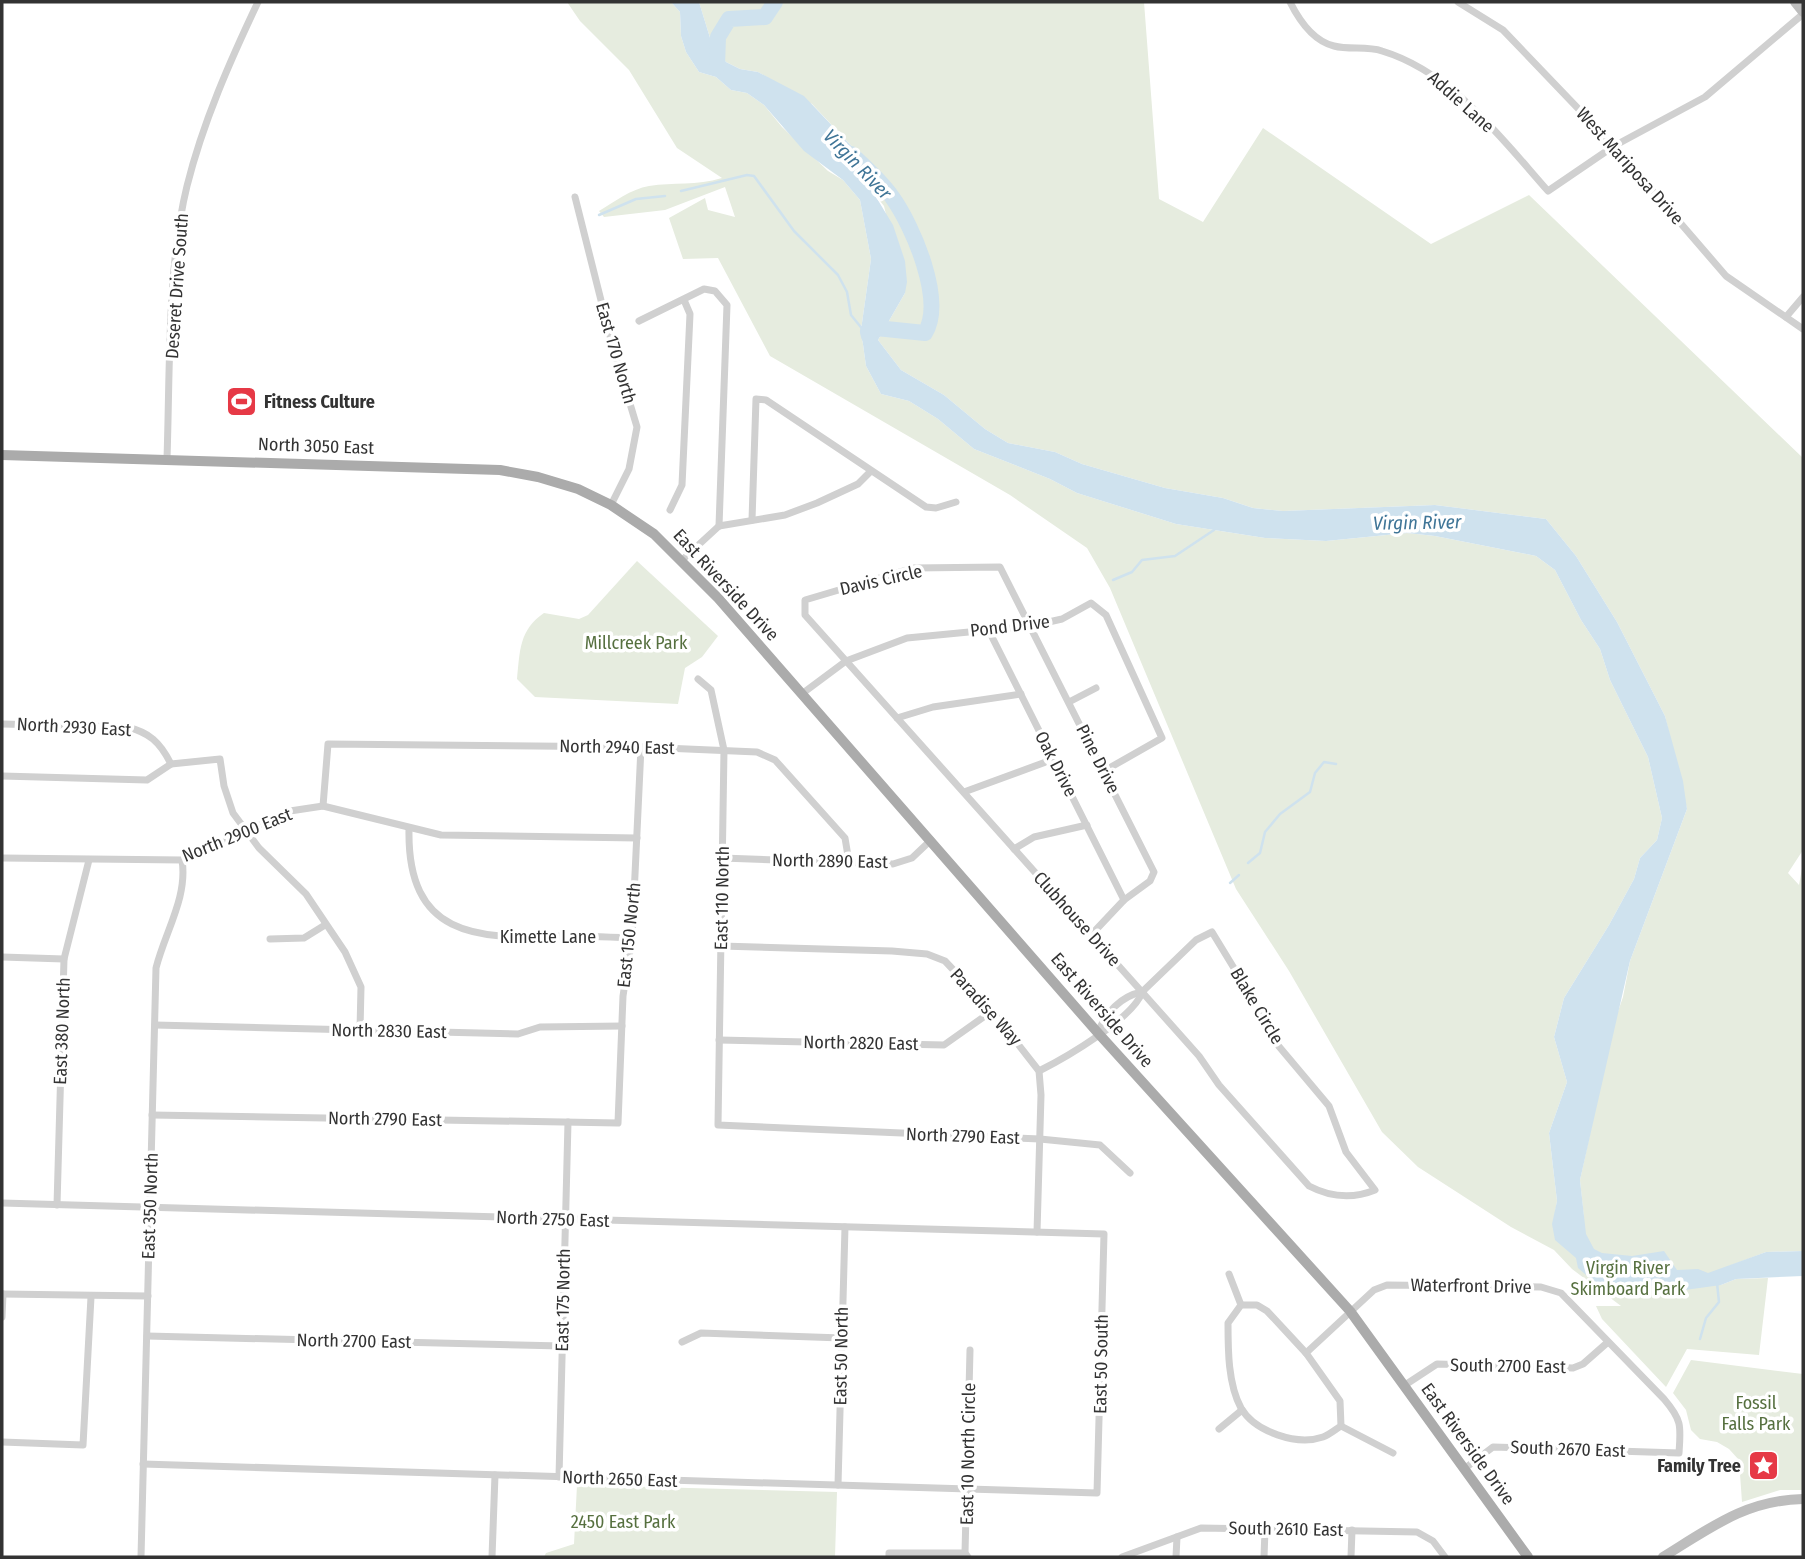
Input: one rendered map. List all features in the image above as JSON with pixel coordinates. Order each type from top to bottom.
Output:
[{"type":"main road","name":"North 3050 East","points":[[2,455],[500,470],[538,477],[578,489],[616,509]]},
{"type":"main road","name":"East Riverside Drive","points":[[616,509],[654,534],[803,693],[1098,1033],[1350,1311],[1528,1557]]},
{"type":"street","name":"Deseret Drive South","points":[[167,458],[176,260],[187,187],[229,64],[258,2]]},
{"type":"street","name":"Addie Lane","points":[[1290,2],[1300,23],[1332,46],[1380,50],[1430,71],[1499,135],[1548,191],[1614,146]]},
{"type":"street","name":"West Mariposa Drive","points":[[1458,2],[1503,30],[1614,146],[1726,276],[1803,329]]},
{"type":"street","points":[[1614,146],[1705,97],[1803,13],[1795,2]]},
{"type":"street","name":"East 170 North","points":[[575,197],[609,333],[637,426],[629,469],[616,509]]},
{"type":"street","points":[[639,321],[684,300],[695,291],[704,289],[715,291],[727,305],[719,526]]},
{"type":"street","points":[[1786,317],[1803,297]]},
{"type":"street","points":[[670,510],[682,485],[690,314],[684,300]]},
{"type":"street","points":[[752,520],[756,399],[766,400],[926,507],[936,508],[956,502]]},
{"type":"street","points":[[681,561],[719,526],[785,515],[858,484],[870,472]]},
{"type":"street","name":"Davis Circle","points":[[805,600],[913,568],[1000,567]]},
{"type":"street","name":"Pine Drive","points":[[1000,567],[1154,872],[1150,881],[1124,900],[1091,935]]},
{"type":"street","name":"Clubhouse Drive","points":[[805,600],[805,615],[1199,1056],[1219,1085],[1308,1186],[1325,1195],[1361,1196],[1375,1190]]},
{"type":"street","name":"Pond Drive","points":[[803,693],[846,661],[908,638],[1031,625],[1062,619],[1090,603],[1106,615],[1162,738],[1104,771]]},
{"type":"street","name":"Oak Drive","points":[[988,629],[1124,900]]},
{"type":"street","name":"East 110 North","points":[[698,679],[711,690],[724,750],[718,1125]]},
{"type":"street","points":[[1069,702],[1096,688]]},
{"type":"street","points":[[897,718],[933,708],[1021,694]]},
{"type":"street","name":"North 2930 East","points":[[2,724],[133,728],[154,738],[171,764]]},
{"type":"street","name":"North 2940 East","points":[[323,806],[328,744],[641,747],[757,752],[775,760],[845,838],[849,862]]},
{"type":"street","name":"East 150 North","points":[[618,1123],[622,996],[632,938],[641,747]]},
{"type":"street","points":[[2,776],[147,780],[171,764],[220,758],[224,786],[233,813],[259,848],[306,894],[345,952],[360,987],[360,1030]]},
{"type":"street","points":[[964,792],[1054,760]]},
{"type":"street","name":"North 2900 East","points":[[2,858],[182,860],[290,811],[323,806],[441,835],[637,838]]},
{"type":"street","points":[[1014,849],[1034,836],[1087,825]]},
{"type":"street","name":"Kimette Lane","points":[[409,829],[409,854],[418,886],[441,917],[463,930],[487,937],[511,939],[632,938]]},
{"type":"street","name":"North 2890 East","points":[[722,858],[893,864],[912,858],[931,840]]},
{"type":"street","name":"East 380 North","points":[[57,1205],[64,959],[89,860]]},
{"type":"street","name":"East 350 North","points":[[141,1557],[156,968],[180,900],[185,876],[182,860]]},
{"type":"street","points":[[270,939],[304,938],[325,925]]},
{"type":"street","name":"Blake Circle","points":[[1142,992],[1196,940],[1212,932],[1255,1001],[1271,1037],[1329,1107],[1346,1152],[1375,1190]]},
{"type":"street","name":"Paradise Way","points":[[721,946],[928,954],[944,961],[992,1011],[1039,1071]]},
{"type":"street","points":[[2,957],[64,959]]},
{"type":"street","points":[[1037,1232],[1041,1139],[1039,1071],[1066,1058],[1098,1033],[1111,1027],[1139,1002],[1142,992],[1131,994],[1104,1016],[1098,1033]]},
{"type":"street","name":"North 2820 East","points":[[719,1040],[944,1045],[992,1011]]},
{"type":"street","name":"North 2830 East","points":[[155,1025],[518,1034],[540,1027],[622,1026]]},
{"type":"street","name":"North 2790 East","points":[[152,1115],[618,1123]]},
{"type":"street","name":"East 175 North","points":[[559,1477],[568,1122]]},
{"type":"street","name":"North 2790 East","points":[[718,1125],[1041,1139],[1100,1145],[1130,1173]]},
{"type":"street","name":"North 2750 East","points":[[2,1203],[1104,1234]]},
{"type":"street","name":"East 50 North","points":[[838,1485],[845,1227]]},
{"type":"street","name":"East 50 South","points":[[1097,1493],[1104,1234]]},
{"type":"street","points":[[1228,1275],[1241,1305]]},
{"type":"street","name":"Waterfront Drive","points":[[1306,1353],[1374,1290],[1387,1285],[1541,1287],[1561,1293],[1678,1415],[1681,1424],[1679,1453]]},
{"type":"street","points":[[2,1317],[2,1294],[148,1296]]},
{"type":"street","points":[[2,1442],[83,1445],[91,1297]]},
{"type":"street","points":[[1241,1305],[1257,1305],[1267,1311],[1306,1353],[1340,1401],[1341,1426],[1324,1437],[1284,1437],[1267,1430],[1242,1410],[1234,1386],[1228,1323],[1241,1305]]},
{"type":"street","points":[[682,1342],[701,1334],[842,1338]]},
{"type":"street","name":"North 2700 East","points":[[146,1336],[562,1346]]},
{"type":"street","name":"South 2700 East","points":[[1405,1385],[1437,1364],[1573,1368],[1583,1364],[1608,1342]]},
{"type":"street","name":"East 10 North Circle","points":[[967,1555],[970,1350]]},
{"type":"street","points":[[1219,1429],[1242,1410]]},
{"type":"street","points":[[1341,1426],[1393,1453]]},
{"type":"street","name":"South 2670 East","points":[[1464,1469],[1493,1447],[1679,1453]]},
{"type":"street","name":"North 2650 East","points":[[143,1464],[1097,1493]]},
{"type":"street","points":[[492,1557],[495,1475]]},
{"type":"street","points":[[1663,1557],[1734,1513],[1769,1502],[1803,1499]]},
{"type":"street","name":"South 2610 East","points":[[1122,1557],[1201,1528],[1418,1532],[1433,1541],[1445,1557]]},
{"type":"street","points":[[1264,1557],[1265,1530]]},
{"type":"street","points":[[1351,1557],[1352,1530]]},
{"type":"street","points":[[1176,1557],[1177,1537]]},
{"type":"street","points":[[889,1555],[967,1555]]},
{"type":"green space","name":"Virgin River Skimboard Park","points":[[567,2],[671,2],[680,12],[681,36],[686,52],[699,72],[716,77],[731,90],[747,93],[764,105],[782,127],[828,171],[843,180],[860,200],[871,259],[861,330],[866,366],[881,394],[909,401],[938,419],[974,449],[1050,479],[1077,493],[1176,524],[1265,538],[1326,541],[1407,533],[1435,536],[1536,556],[1555,570],[1581,620],[1600,649],[1610,680],[1648,757],[1662,818],[1657,840],[1640,858],[1634,879],[1564,998],[1554,1037],[1567,1082],[1549,1133],[1557,1201],[1554,1219],[1584,1218],[1580,1180],[1614,1023],[1623,997],[1630,961],[1687,809],[1665,716],[1617,622],[1576,556],[1546,519],[1435,505],[1283,511],[1253,508],[1223,498],[1165,488],[1082,464],[1055,452],[1008,443],[985,429],[944,395],[901,370],[878,340],[905,293],[884,206],[873,192],[859,154],[812,104],[758,72],[740,69],[726,62],[711,41],[699,2],[1144,2],[1159,199],[1203,222],[1263,128],[1431,244],[1529,195],[1803,458],[1803,850],[1788,873],[1799,885],[1803,863],[1803,1251],[1766,1252],[1716,1271],[1721,1285],[1736,1279],[1768,1278],[1759,1355],[1687,1349],[1666,1387],[1602,1319],[1596,1306],[1621,1306],[1572,1269],[1554,1250],[1511,1227],[1418,1167],[1382,1132],[1289,971],[1236,889],[1110,588],[1087,548],[1010,495],[770,356],[718,258],[683,259],[669,218],[705,198],[708,210],[735,217],[725,187],[665,210],[604,217],[599,211],[642,188],[722,178],[677,148],[629,70],[580,21]]},
{"type":"green space","name":"Millcreek Park","points":[[637,561],[718,636],[702,657],[685,668],[678,704],[535,697],[517,679],[522,642],[530,627],[544,613],[579,619],[588,615]]},
{"type":"green space","name":"Fossil Falls Park","points":[[1691,1360],[1803,1374],[1803,1490],[1780,1490],[1742,1502],[1739,1460],[1729,1449],[1717,1442],[1700,1439],[1691,1430],[1686,1410],[1673,1393]]},
{"type":"green space","name":"2450 East Park","points":[[577,1485],[837,1492],[835,1557],[544,1557],[546,1553],[574,1544]]},
{"type":"water","points":[[671,2],[699,2],[711,41],[726,62],[740,69],[758,72],[804,96],[859,154],[873,192],[893,225],[905,261],[905,293],[878,340],[901,370],[944,395],[985,429],[1008,443],[1055,452],[1082,464],[1165,488],[1223,498],[1253,508],[1283,511],[1435,505],[1546,519],[1576,556],[1617,622],[1665,716],[1683,781],[1687,809],[1630,961],[1580,1180],[1586,1234],[1594,1249],[1602,1253],[1632,1256],[1664,1251],[1677,1270],[1698,1269],[1708,1273],[1766,1252],[1803,1251],[1803,1276],[1736,1279],[1721,1285],[1685,1290],[1659,1290],[1647,1284],[1612,1287],[1593,1281],[1578,1268],[1576,1258],[1555,1240],[1552,1224],[1557,1201],[1549,1133],[1567,1082],[1554,1037],[1564,998],[1634,879],[1640,858],[1657,840],[1662,818],[1648,757],[1610,680],[1600,649],[1581,620],[1555,570],[1536,556],[1435,536],[1407,533],[1326,541],[1265,538],[1176,524],[1077,493],[1050,479],[974,449],[938,419],[909,401],[881,394],[866,366],[861,330],[871,259],[860,200],[843,180],[804,151],[764,105],[747,93],[731,90],[716,77],[699,72],[686,52],[681,36],[680,12]]},
{"type":"waterway","name":"Virgin River","points":[[717,67],[718,37],[729,19],[765,17],[775,2]]},
{"type":"waterway","name":"Virgin River","points":[[851,154],[883,185],[909,226],[924,264],[931,302],[930,319],[925,333],[876,328],[868,332],[869,336]]},
{"type":"waterway","points":[[681,191],[747,175],[754,176],[794,231],[838,275],[847,292],[851,315],[864,331]]},
{"type":"waterway","points":[[599,215],[636,199],[665,196]]},
{"type":"waterway","points":[[1113,580],[1132,572],[1142,560],[1175,556],[1214,530]]},
{"type":"waterway","points":[[1248,863],[1260,853],[1265,832],[1280,814],[1310,792],[1315,773],[1324,762],[1336,764]]},
{"type":"waterway","points":[[1230,883],[1239,875]]},
{"type":"waterway","points":[[1700,1339],[1706,1318],[1719,1302],[1717,1283]]},
{"type":"place","name":"Fitness Culture","points":[[241,402]]},
{"type":"place","name":"Family Tree","points":[[1764,1466]]}]
